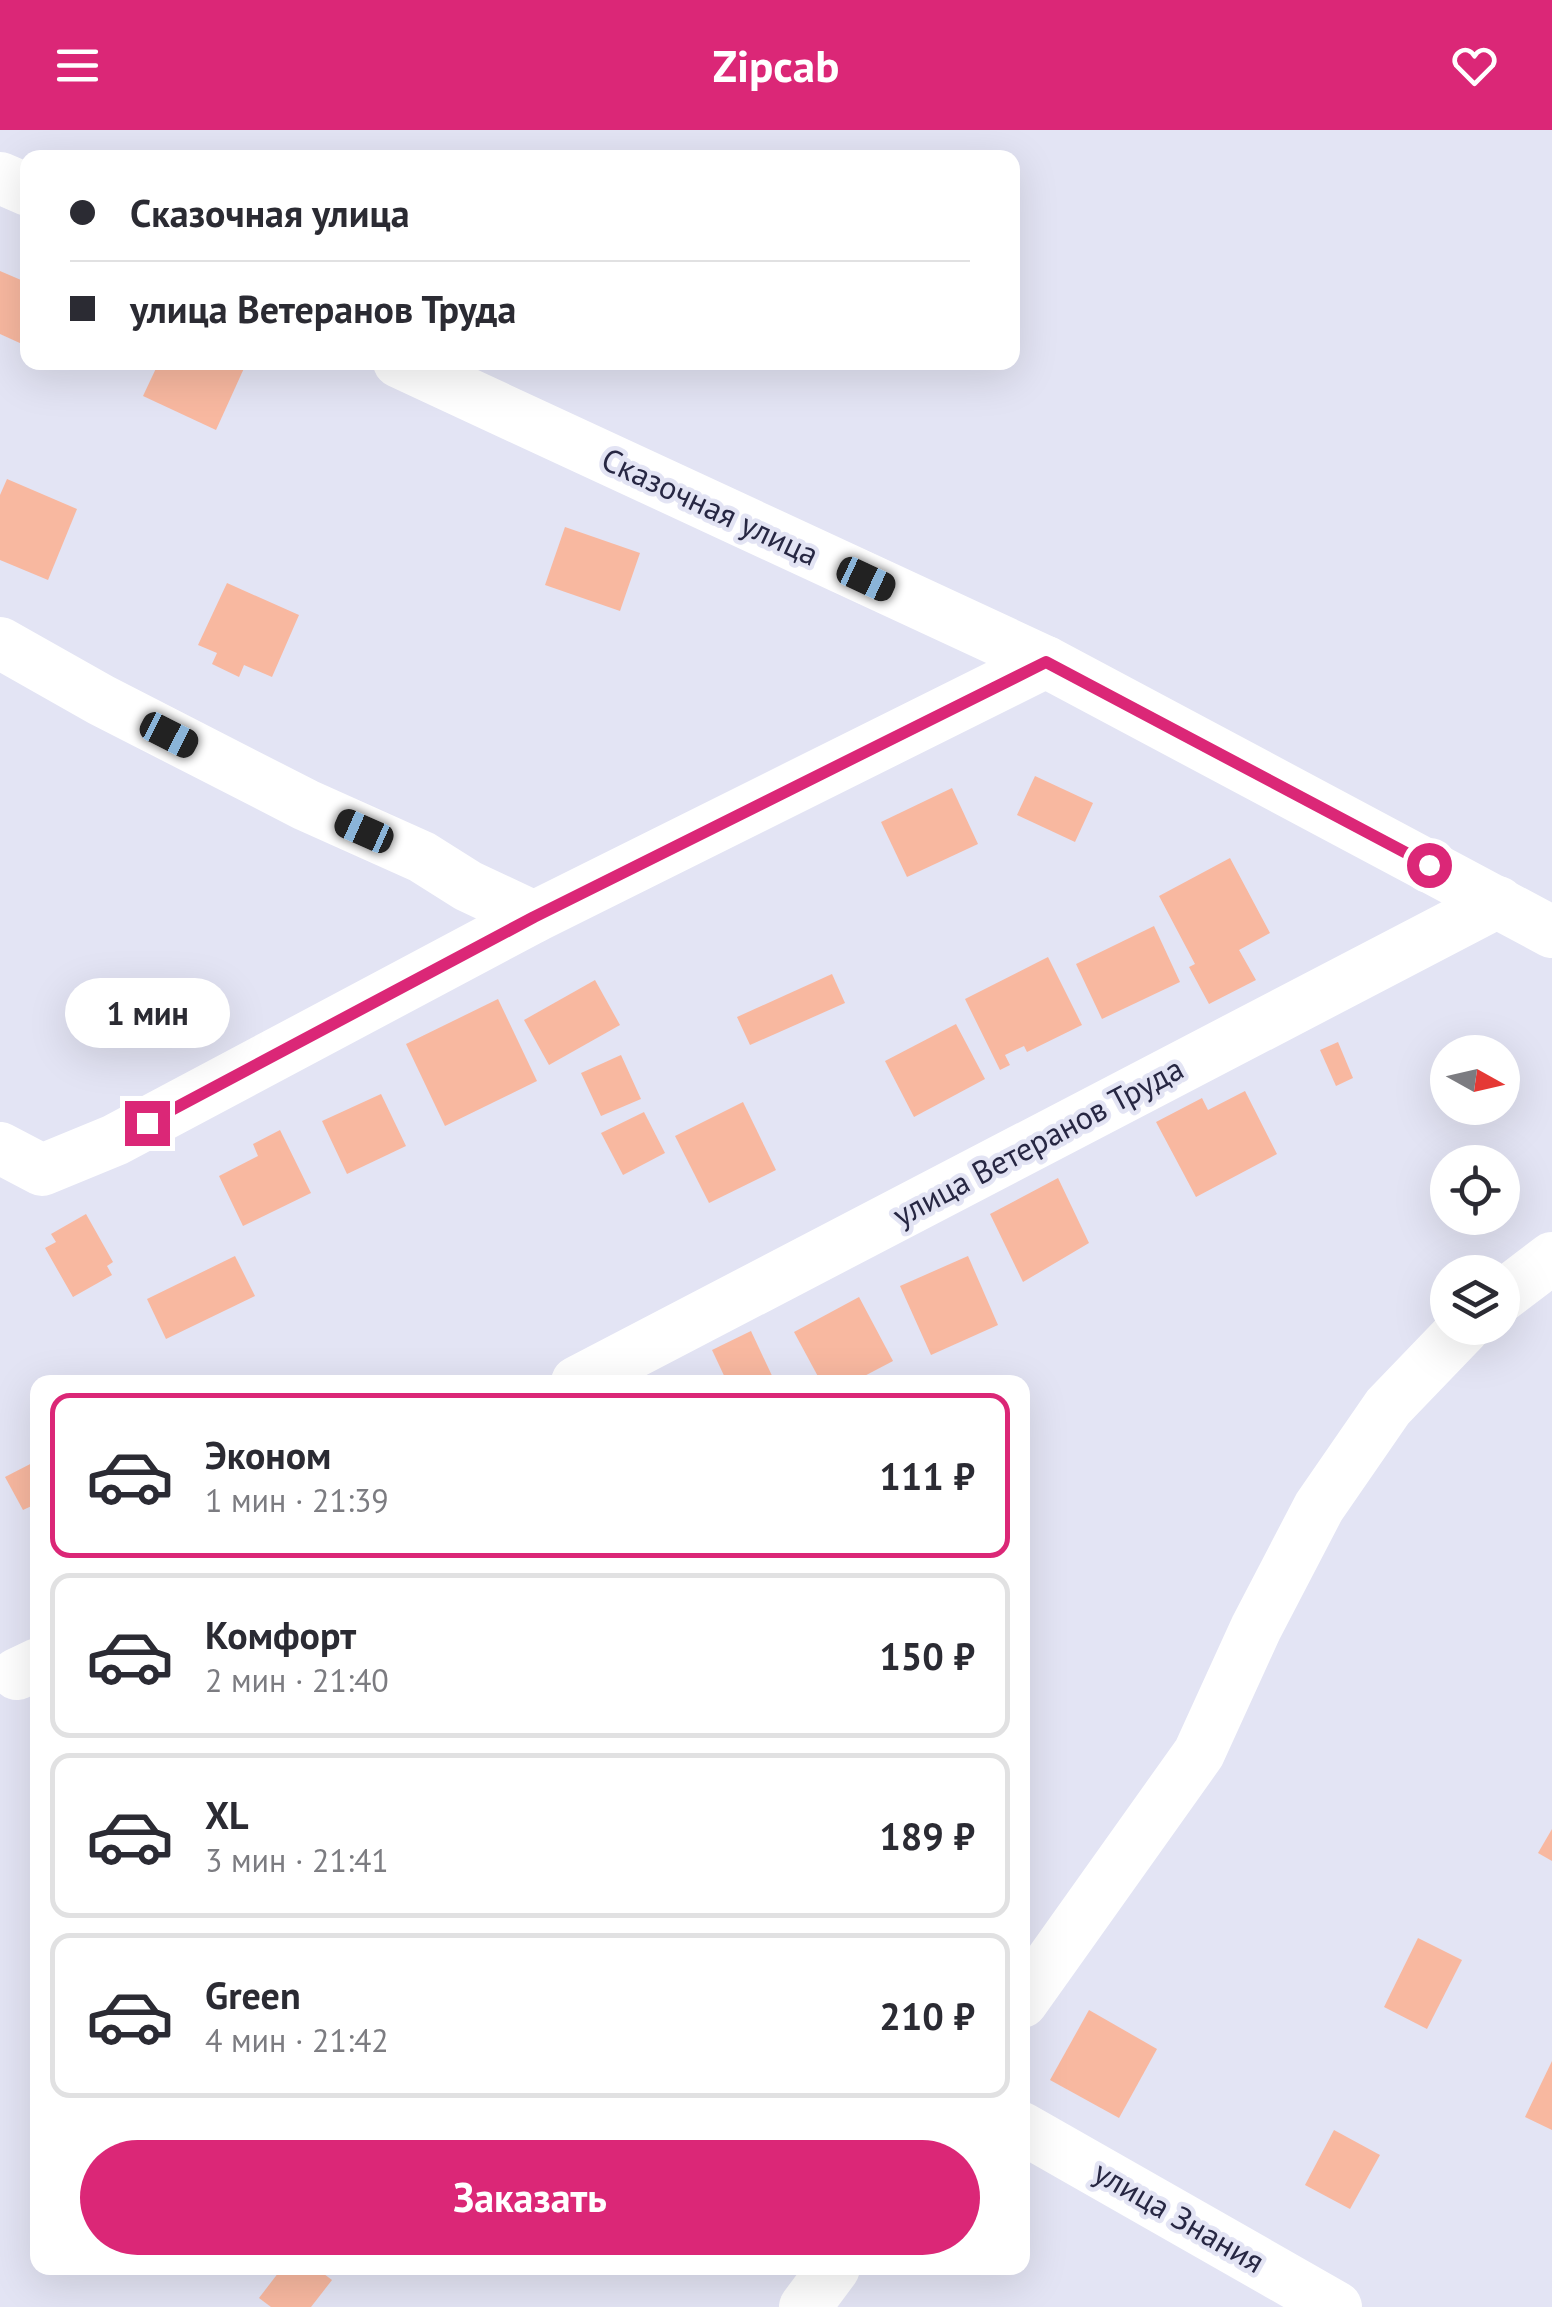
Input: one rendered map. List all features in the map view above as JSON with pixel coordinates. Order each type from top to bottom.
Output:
[{"type":"street","name":"Сказочная улица","points":[[416,370],[1046,662],[1552,932]]},
{"type":"street","points":[[0,642],[101,700],[306,805],[422,857],[468,886],[534,917]]},
{"type":"street","points":[[0,1148],[42,1170],[115,1140],[534,917],[1046,662]]},
{"type":"street","name":"улица Ветеранов Труда","points":[[590,1375],[1498,902]]},
{"type":"street","points":[[1520,1282],[1552,1258]]},
{"type":"street","points":[[1030,1991],[1199,1753],[1256,1628],[1319,1508],[1388,1407],[1448,1345]]},
{"type":"street","name":"улица Знания","points":[[1030,2133],[1336,2307]]},
{"type":"street","points":[[806,2307],[829,2275]]},
{"type":"building","points":[[0,271],[20,280],[20,343],[0,334]]},
{"type":"building","points":[[155,370],[243,370],[216,430],[143,396]]},
{"type":"building","points":[[7,479],[77,509],[48,580],[0,560],[0,495]]},
{"type":"building","points":[[565,527],[640,553],[620,611],[545,585]]},
{"type":"building","points":[[227,583],[299,615],[272,677],[244,665],[239,677],[212,664],[217,653],[198,645]]},
{"type":"building","points":[[1035,776],[1093,803],[1075,842],[1017,815]]},
{"type":"building","points":[[952,788],[978,844],[907,877],[881,822]]},
{"type":"building","points":[[1230,858],[1270,933],[1239,950],[1256,980],[1209,1004],[1189,967],[1195,964],[1159,896]]},
{"type":"building","points":[[1154,926],[1180,982],[1102,1019],[1076,964]]},
{"type":"building","points":[[1048,957],[1082,1025],[1027,1052],[1024,1046],[1005,1055],[1010,1065],[1000,1070],[965,999]]},
{"type":"building","points":[[832,974],[845,1003],[750,1045],[737,1017]]},
{"type":"building","points":[[595,980],[620,1025],[549,1065],[524,1020]]},
{"type":"building","points":[[498,999],[537,1081],[445,1126],[406,1044]]},
{"type":"building","points":[[956,1024],[985,1079],[914,1117],[885,1061]]},
{"type":"building","points":[[1338,1042],[1353,1078],[1336,1086],[1320,1050]]},
{"type":"building","points":[[621,1055],[641,1099],[601,1116],[581,1073]]},
{"type":"building","points":[[1245,1091],[1277,1154],[1196,1197],[1156,1122],[1202,1098],[1208,1110]]},
{"type":"building","points":[[381,1094],[406,1146],[347,1174],[322,1121]]},
{"type":"building","points":[[743,1102],[776,1170],[709,1203],[675,1136]]},
{"type":"building","points":[[644,1112],[665,1153],[623,1175],[601,1133]]},
{"type":"building","points":[[280,1130],[311,1193],[243,1226],[219,1176],[258,1156],[253,1144]]},
{"type":"building","points":[[1058,1178],[1089,1243],[1023,1282],[990,1214]]},
{"type":"building","points":[[86,1214],[113,1262],[107,1266],[112,1275],[73,1297],[45,1248],[56,1242],[51,1234]]},
{"type":"building","points":[[235,1256],[255,1296],[166,1339],[147,1299]]},
{"type":"building","points":[[968,1256],[998,1325],[931,1355],[900,1286]]},
{"type":"building","points":[[859,1297],[893,1361],[866,1375],[817,1375],[794,1332]]},
{"type":"building","points":[[751,1331],[772,1375],[724,1375],[712,1350]]},
{"type":"building","points":[[30,1464],[30,1507],[23,1510],[5,1477]]},
{"type":"building","points":[[1552,1829],[1552,1861],[1538,1853]]},
{"type":"building","points":[[1418,1938],[1462,1960],[1427,2029],[1384,2007]]},
{"type":"building","points":[[1089,2010],[1157,2049],[1119,2118],[1050,2080]]},
{"type":"building","points":[[1552,2061],[1552,2130],[1525,2117]]},
{"type":"building","points":[[1334,2130],[1380,2155],[1350,2209],[1305,2185]]},
{"type":"building","points":[[277,2275],[325,2275],[332,2280],[311,2307],[271,2307],[259,2298]]},
{"type":"route","points":[[147,1123],[534,917],[1046,662],[1429,865]]}]
